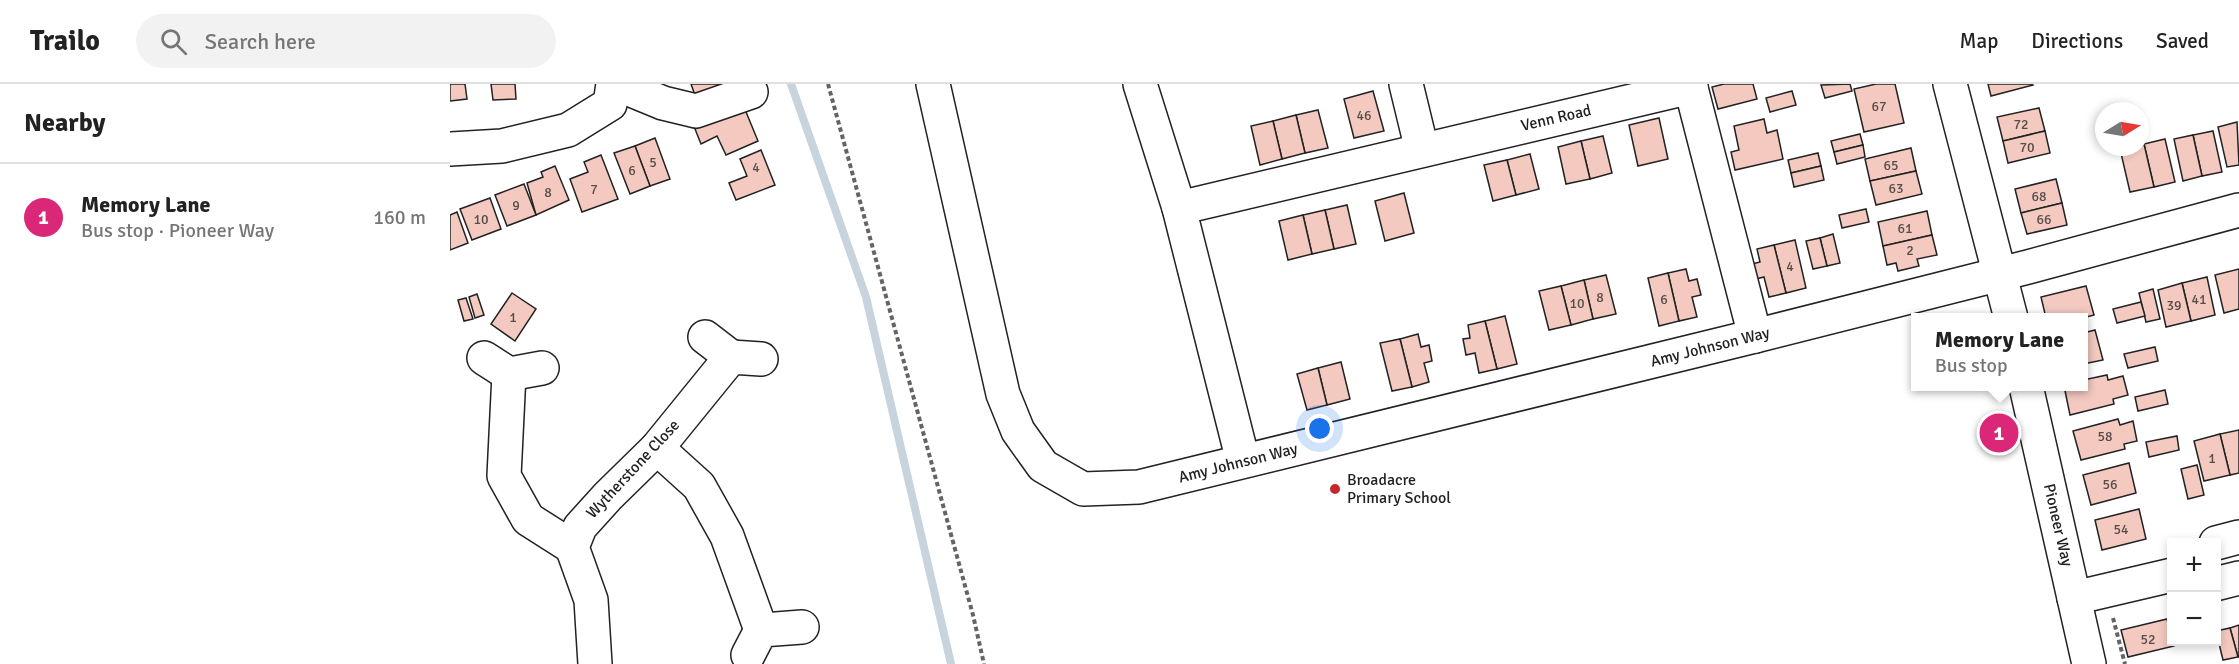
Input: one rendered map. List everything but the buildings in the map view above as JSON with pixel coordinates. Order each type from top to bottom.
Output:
[{"type":"street","points":[[450,149],[502,146],[568,130],[610,104],[615,84],[663,103],[696,111],[751,93]]},
{"type":"street","name":"Amy Johnson Way","points":[[933,84],[1003,394],[1018,431],[1043,466],[1083,489],[1139,487],[1755,336],[2001,274],[2239,210]]},
{"type":"street","points":[[1140,84],[1179,208],[1243,461]]},
{"type":"street","points":[[1406,84],[1422,150]]},
{"type":"street","points":[[1950,84],[2010,313]]},
{"type":"street","name":"Venn Road","points":[[1179,208],[1691,85],[1755,336]]},
{"type":"street","name":"Wytherstone Close","points":[[573,547],[580,527],[608,496],[746,358],[705,337]]},
{"type":"street","points":[[542,368],[496,366],[504,476],[528,519],[573,547],[591,600],[595,664]]},
{"type":"street","name":"Pioneer Way","points":[[2027,391],[2090,664]]},
{"type":"street","points":[[657,448],[699,486],[727,536],[755,642],[802,627]]},
{"type":"street","points":[[2221,542],[2239,537]]},
{"type":"street","points":[[2074,598],[2167,576]]},
{"type":"street","points":[[2221,582],[2239,578]]},
{"type":"path","points":[[828,84],[973,615],[984,664]]},
{"type":"waterway","points":[[791,84],[866,297],[951,664]]},
{"type":"place","name":"Memory Lane","points":[[1999,433]]},
{"type":"place","name":"Broadacre Primary School","points":[[1335,489]]}]
